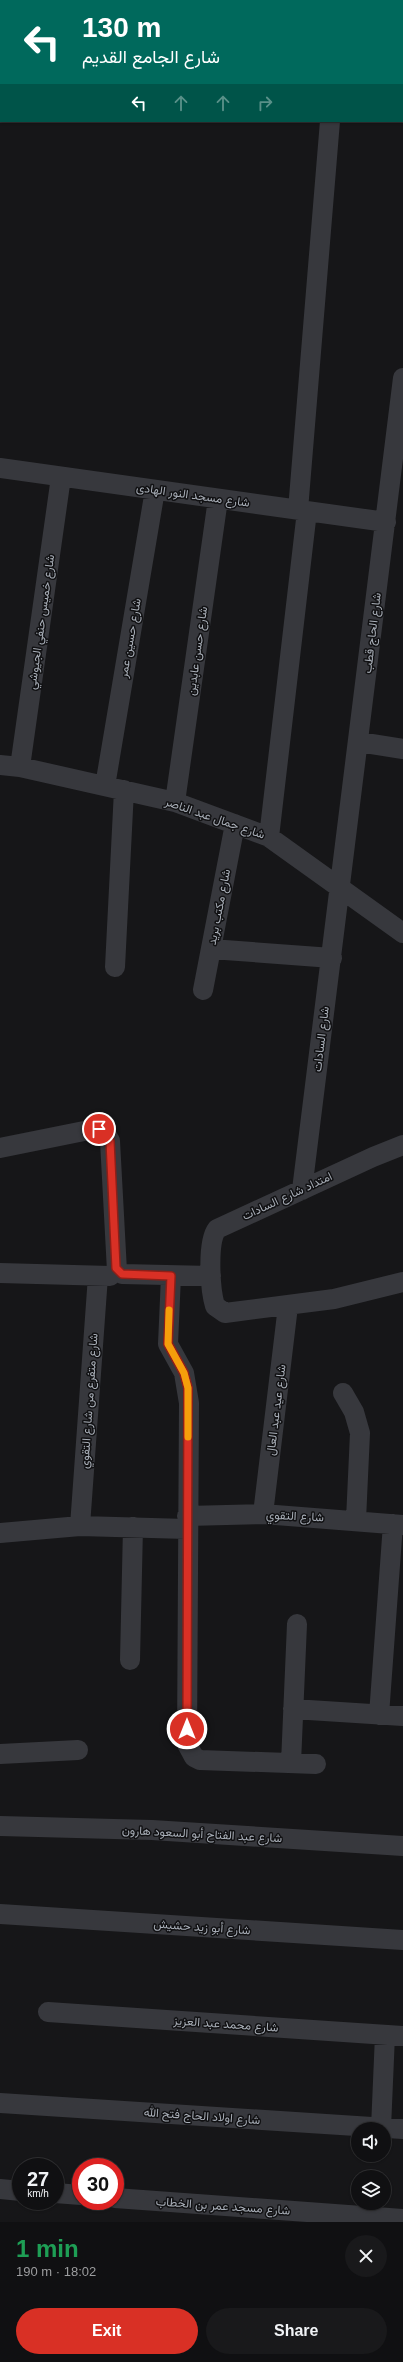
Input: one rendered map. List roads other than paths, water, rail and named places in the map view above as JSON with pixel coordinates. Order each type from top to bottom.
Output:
[{"type":"street","points":[[269,837],[303,510],[330,122]]},
{"type":"street","name":"شارع الحاج قطب","points":[[341,889],[386,522],[397,470],[403,378]]},
{"type":"street","name":"شارع مسجد النور الهادى","points":[[0,468],[386,522]]},
{"type":"street","name":"شارع خميس حنفي الجيوشي","points":[[20,767],[61,477]]},
{"type":"street","name":"شارع حسين عمر","points":[[105,786],[155,490]]},
{"type":"street","name":"شارع حسن عابدين","points":[[175,802],[218,499]]},
{"type":"street","points":[[359,742],[403,749]]},
{"type":"street","name":"شارع جمال عبد الناصر","points":[[0,765],[20,767],[175,802],[269,837],[403,933]]},
{"type":"street","points":[[115,967],[124,790]]},
{"type":"street","name":"شارع مكتب بريد","points":[[203,990],[235,824]]},
{"type":"street","name":"شارع السادات","points":[[302,1190],[341,889]]},
{"type":"street","points":[[211,949],[332,958]]},
{"type":"street","points":[[0,1148],[94,1129],[104,1131],[110,1141],[116,1268],[119,1273]]},
{"type":"street","name":"امتداد شارع السادات","points":[[403,1145],[217,1229],[212,1243],[211,1276],[215,1306],[225,1313],[334,1299],[403,1282]]},
{"type":"street","points":[[0,1273],[98,1276],[119,1273],[171,1276],[211,1276]]},
{"type":"street","name":"شارع متفرع من شارع التقوي","points":[[80,1526],[98,1276]]},
{"type":"street","points":[[171,1276],[168,1344],[184,1373],[188,1388],[187,1744],[189,1751],[200,1760],[316,1764]]},
{"type":"street","name":"شارع عيد عبد العال","points":[[263,1514],[288,1306]]},
{"type":"street","points":[[343,1394],[354,1412],[360,1433],[356,1520]]},
{"type":"street","name":"شارع التقوي","points":[[0,1533],[80,1526],[133,1527],[187,1523],[263,1514],[356,1520],[398,1525]]},
{"type":"street","points":[[379,1714],[394,1627],[398,1525]]},
{"type":"street","points":[[130,1660],[133,1527]]},
{"type":"street","points":[[291,1763],[296,1624]]},
{"type":"street","points":[[293,1708],[403,1716]]},
{"type":"street","points":[[0,1754],[78,1750]]},
{"type":"street","name":"شارع عبد الفتاح أبو السعود هارون","points":[[0,1826],[152,1830],[403,1846]]},
{"type":"street","name":"شارع أبو زيد حشيش","points":[[0,1914],[403,1940]]},
{"type":"street","name":"شارع محمد عبد العزيز","points":[[48,2012],[394,2035]]},
{"type":"street","points":[[383,2122],[394,2035]]},
{"type":"street","name":"شارع اولاد الحاج فتح الله","points":[[0,2103],[351,2126]]},
{"type":"street","name":"شارع اولاد الحاج فتح الله","points":[[391,2128],[403,2129]]},
{"type":"street","points":[[0,2189],[12,2190]]},
{"type":"street","name":"شارع مسجد عمر بن الخطاب","points":[[124,2199],[403,2219]]}]
